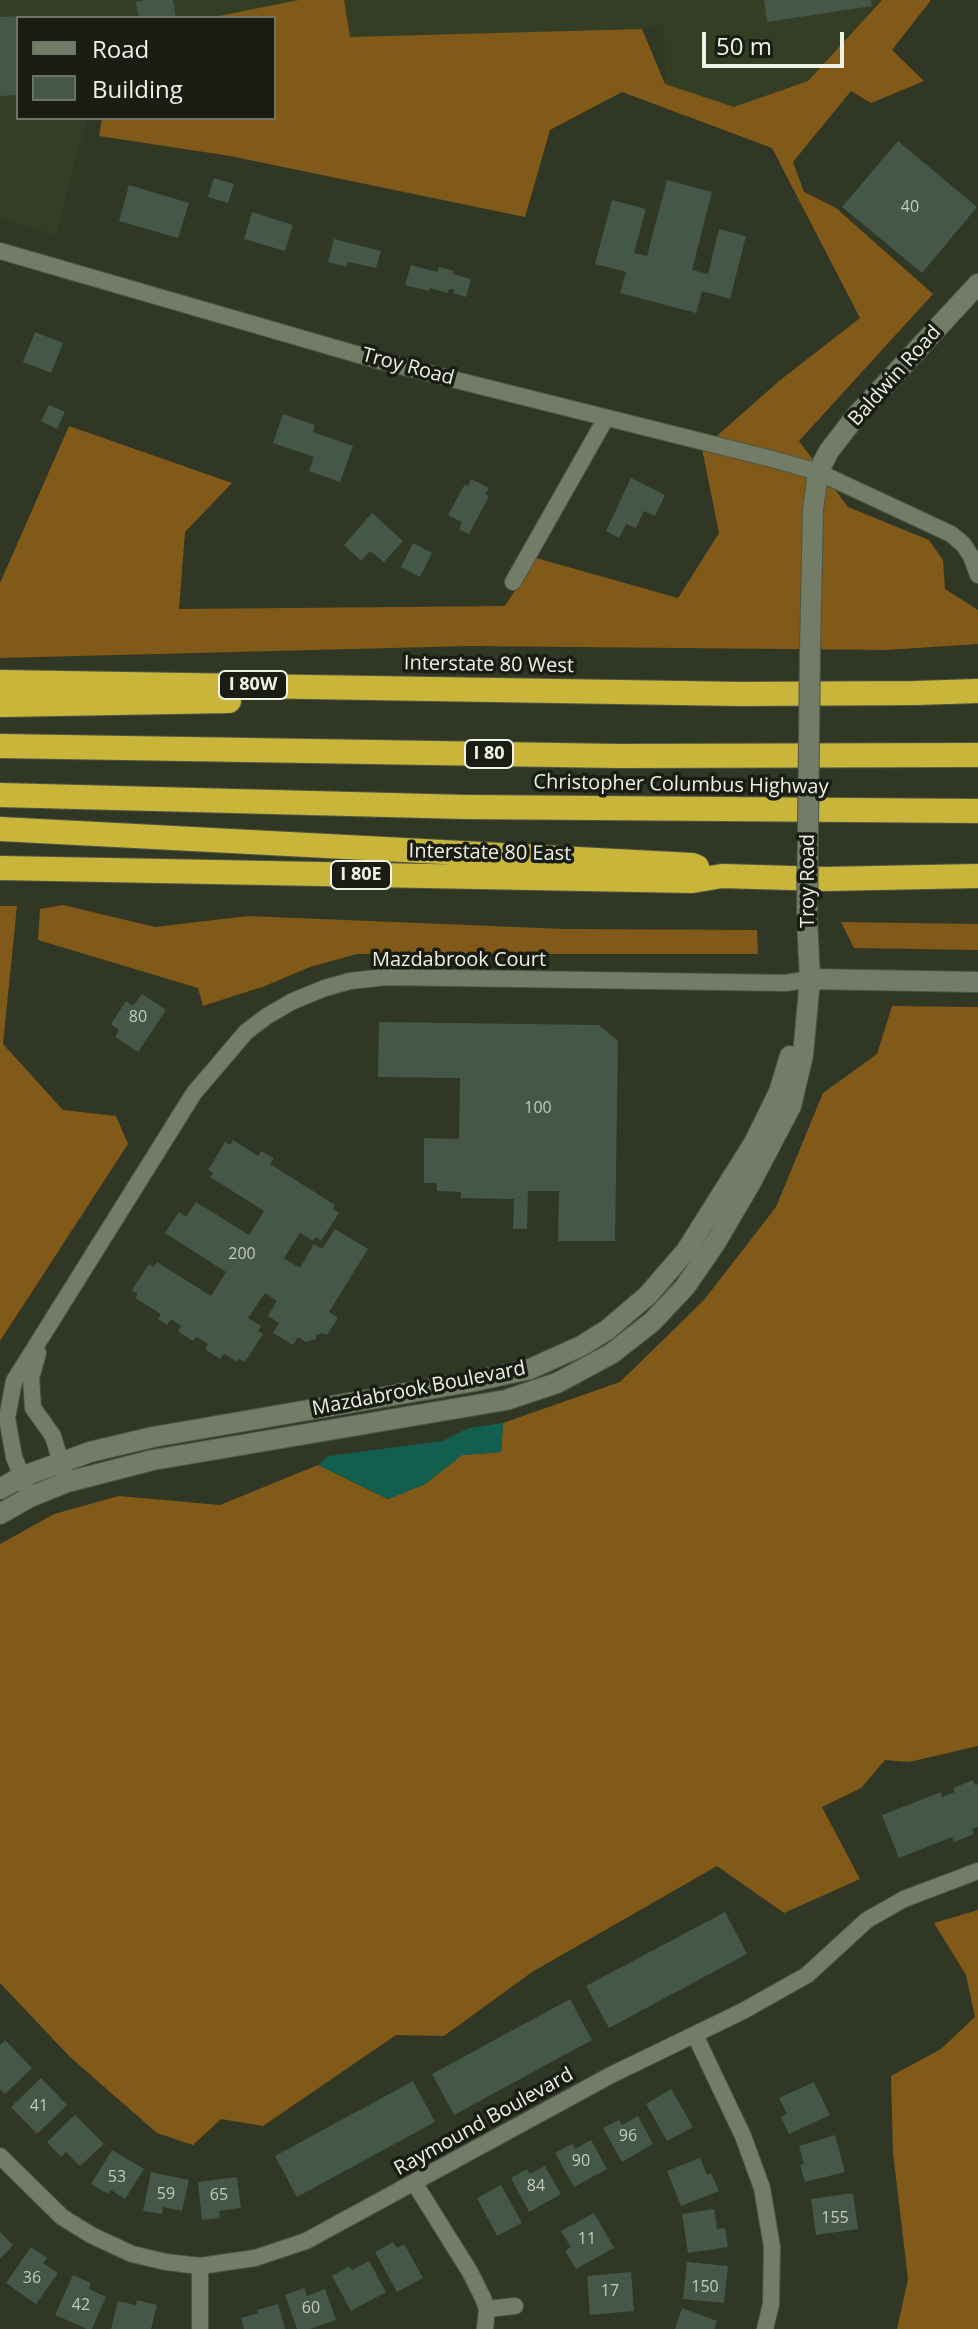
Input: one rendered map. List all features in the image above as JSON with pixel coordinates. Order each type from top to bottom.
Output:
[{"type":"highway","name":"Interstate 80 West","points":[[0,682],[741,694],[978,691]]},
{"type":"highway","points":[[0,705],[282,700],[507,689]]},
{"type":"highway","name":"Christopher Columbus Highway","points":[[0,746],[618,756],[978,755]]},
{"type":"highway","name":"Christopher Columbus Highway","points":[[0,795],[466,807],[978,811]]},
{"type":"highway","points":[[0,829],[692,865],[722,876]]},
{"type":"highway","name":"Interstate 80 East","points":[[0,868],[692,881],[722,876],[825,879],[978,876]]},
{"type":"street","name":"Troy Road","points":[[0,251],[380,361],[818,472],[951,534],[971,556],[978,575]]},
{"type":"street","name":"Baldwin Road","points":[[818,472],[829,451],[856,416],[978,284]]},
{"type":"street","points":[[513,582],[606,418]]},
{"type":"street","name":"Troy Road","points":[[810,979],[807,918],[810,650],[813,510],[818,472]]},
{"type":"street","name":"Mazdabrook Court","points":[[30,1497],[14,1457],[7,1418],[14,1381],[194,1093],[246,1032],[267,1016],[325,988],[350,981],[399,977],[786,983],[810,979]]},
{"type":"street","points":[[810,979],[978,982]]},
{"type":"street","name":"Mazdabrook Boulevard","points":[[0,1489],[60,1461],[153,1437],[530,1369],[556,1359],[607,1330],[648,1295],[686,1251],[754,1143],[779,1092],[810,979]]},
{"type":"street","name":"Mazdabrook Boulevard","points":[[0,1514],[30,1497],[67,1482],[153,1460],[506,1400],[557,1383],[611,1354],[652,1322],[685,1287],[716,1242],[775,1140],[791,1106],[803,1055],[810,979]]},
{"type":"street","name":"Mazdabrook Court","points":[[44,1334],[31,1378],[33,1408],[53,1436],[67,1482]]},
{"type":"street","name":"Raymound Boulevard","points":[[0,2156],[62,2217],[132,2254],[200,2266],[255,2258],[306,2241],[611,2075],[743,2011],[807,1975],[867,1920],[904,1899],[978,1871]]},
{"type":"street","points":[[695,2035],[743,2136],[762,2188],[772,2247],[771,2304],[765,2329]]},
{"type":"street","points":[[415,2184],[470,2272],[487,2309],[485,2329]]},
{"type":"street","points":[[200,2266],[200,2329]]},
{"type":"street","points":[[487,2309],[515,2306]]},
{"type":"shaded area","points":[[0,0],[316,0],[276,17],[16,16],[16,120],[86,120],[56,235],[0,218]]},
{"type":"shaded area","points":[[299,0],[344,0],[350,37],[642,29],[665,84],[734,107],[808,81],[882,0],[931,0],[892,50],[924,81],[871,103],[851,91],[793,162],[804,192],[836,208],[933,294],[799,441],[848,507],[929,540],[943,560],[945,589],[978,610],[978,644],[887,650],[470,646],[0,658],[0,583],[69,426],[232,483],[185,532],[179,609],[505,606],[536,558],[678,598],[719,533],[702,449],[779,381],[860,318],[772,148],[622,92],[550,130],[525,217],[230,156],[99,136],[102,120],[276,120],[276,16],[219,16]]},
{"type":"shaded area","points":[[325,0],[882,0],[807,81],[734,107],[665,84],[664,24],[642,29],[338,56]]},
{"type":"shaded area","points":[[63,905],[155,927],[248,916],[564,929],[757,930],[758,954],[357,954],[310,967],[265,986],[203,1006],[198,988],[38,940],[40,909]]},
{"type":"shaded area","points":[[0,906],[17,906],[3,1044],[63,1110],[116,1116],[128,1144],[0,1341]]},
{"type":"shaded area","points":[[841,922],[978,924],[978,950],[854,948]]},
{"type":"shaded area","points":[[892,1006],[978,1007],[978,1746],[909,1762],[885,1760],[861,1788],[822,1807],[860,1879],[784,1913],[717,1866],[532,1972],[444,2036],[396,2035],[263,2126],[221,2119],[193,2145],[157,2133],[70,2057],[0,1983],[0,1544],[54,1514],[119,1496],[220,1505],[318,1465],[388,1499],[425,1484],[462,1455],[501,1452],[503,1423],[620,1382],[704,1300],[776,1207],[823,1093],[877,1054]]},
{"type":"shaded area","points":[[978,1910],[978,2329],[897,2329],[908,2279],[893,2153],[891,2076],[941,2049],[975,2017],[966,1975],[934,1923]]},
{"type":"water","points":[[503,1423],[501,1452],[462,1455],[425,1484],[388,1499],[318,1465],[328,1456],[442,1441],[469,1428]]},
{"type":"building","points":[[173,0],[176,16],[139,16],[136,2]]},
{"type":"building","points":[[764,0],[871,0],[872,6],[767,22]]},
{"type":"building","points":[[16,16],[16,95],[0,96],[0,17]]},
{"type":"building","points":[[898,141],[977,207],[922,273],[842,207]]},
{"type":"building","points":[[214,178],[234,184],[228,203],[208,197]]},
{"type":"building","points":[[667,180],[712,192],[692,270],[708,274],[719,229],[746,236],[730,299],[702,291],[696,313],[620,293],[626,272],[595,264],[612,200],[646,209],[634,253],[647,256]]},
{"type":"building","points":[[129,185],[189,203],[178,238],[119,221]]},
{"type":"building","points":[[252,212],[293,225],[285,251],[244,239]]},
{"type":"building","points":[[334,239],[381,251],[376,268],[348,262],[346,267],[328,262]]},
{"type":"building","points":[[411,265],[437,272],[439,267],[471,279],[466,297],[453,293],[455,290],[449,289],[448,293],[405,285]]},
{"type":"building","points":[[35,332],[63,343],[51,373],[23,362]]},
{"type":"building","points":[[49,405],[65,412],[57,429],[41,421]]},
{"type":"building","points":[[283,414],[315,425],[313,432],[353,446],[340,482],[309,471],[314,457],[273,443]]},
{"type":"building","points":[[631,478],[665,495],[655,516],[644,511],[636,528],[626,524],[619,538],[606,531]]},
{"type":"building","points":[[471,479],[489,488],[485,494],[489,496],[469,534],[459,529],[462,522],[448,515]]},
{"type":"building","points":[[372,513],[403,541],[384,562],[370,551],[361,561],[344,545]]},
{"type":"building","points":[[413,543],[432,553],[420,577],[401,567]]},
{"type":"building","points":[[142,994],[166,1010],[138,1052],[115,1037],[119,1030],[111,1024],[126,1001],[133,1006]]},
{"type":"building","points":[[379,1022],[599,1025],[618,1041],[615,1241],[558,1241],[559,1191],[528,1191],[527,1229],[513,1229],[514,1199],[461,1198],[461,1192],[437,1191],[437,1183],[424,1183],[424,1138],[459,1139],[460,1078],[378,1077]]},
{"type":"building","points":[[233,1140],[258,1156],[261,1151],[274,1158],[270,1164],[335,1205],[333,1209],[339,1213],[321,1241],[316,1237],[313,1241],[300,1233],[284,1258],[300,1268],[314,1244],[322,1249],[335,1229],[368,1249],[329,1312],[338,1318],[327,1335],[316,1335],[316,1339],[306,1342],[298,1337],[293,1345],[273,1333],[279,1323],[268,1316],[277,1301],[265,1293],[248,1318],[261,1326],[258,1331],[263,1334],[245,1362],[239,1359],[237,1362],[224,1354],[220,1359],[205,1349],[208,1344],[202,1340],[196,1337],[193,1341],[178,1331],[181,1326],[171,1319],[167,1325],[158,1319],[161,1314],[135,1298],[138,1294],[132,1290],[149,1264],[154,1267],[157,1262],[211,1296],[226,1272],[165,1233],[179,1212],[186,1217],[196,1202],[249,1235],[264,1211],[210,1177],[213,1173],[208,1170],[225,1142],[230,1145]]},
{"type":"building","points":[[973,1780],[975,1785],[978,1784],[978,1827],[972,1829],[974,1834],[954,1842],[952,1837],[899,1858],[882,1815],[941,1792],[942,1797],[955,1792],[953,1788]]},
{"type":"building","points":[[725,1912],[747,1954],[609,2028],[586,1986]]},
{"type":"building","points":[[570,1999],[592,2040],[454,2115],[432,2074]]},
{"type":"building","points":[[5,2040],[32,2068],[5,2094],[0,2089],[0,2045]]},
{"type":"building","points":[[41,2078],[67,2105],[37,2134],[11,2107]]},
{"type":"building","points":[[413,2081],[435,2122],[297,2197],[275,2156]]},
{"type":"building","points":[[814,2082],[830,2115],[789,2134],[781,2117],[787,2114],[779,2098]]},
{"type":"building","points":[[671,2089],[693,2127],[667,2141],[646,2104]]},
{"type":"building","points":[[75,2115],[104,2144],[80,2166],[66,2152],[61,2157],[47,2142]]},
{"type":"building","points":[[638,2116],[653,2144],[622,2162],[603,2128],[619,2120],[622,2125]]},
{"type":"building","points":[[835,2135],[845,2172],[805,2182],[799,2146]]},
{"type":"building","points":[[591,2140],[607,2169],[574,2187],[555,2153],[572,2144],[575,2149]]},
{"type":"building","points":[[112,2150],[144,2169],[125,2199],[111,2190],[108,2194],[91,2184]]},
{"type":"building","points":[[700,2158],[707,2175],[711,2173],[719,2191],[681,2206],[667,2171]]},
{"type":"building","points":[[545,2166],[561,2194],[529,2212],[511,2178],[527,2169],[530,2174]]},
{"type":"building","points":[[151,2172],[189,2180],[182,2211],[163,2207],[162,2214],[143,2211]]},
{"type":"building","points":[[237,2177],[241,2208],[219,2211],[220,2218],[202,2220],[198,2182]]},
{"type":"building","points":[[501,2185],[522,2223],[497,2236],[477,2198]]},
{"type":"building","points":[[853,2193],[858,2229],[816,2235],[811,2199]]},
{"type":"building","points":[[714,2209],[717,2229],[725,2228],[728,2247],[688,2253],[682,2214]]},
{"type":"building","points":[[594,2213],[614,2248],[576,2269],[565,2251],[571,2247],[561,2231]]},
{"type":"building","points":[[0,2232],[13,2245],[0,2259]]},
{"type":"building","points":[[393,2242],[397,2248],[404,2244],[423,2278],[397,2292],[375,2252]]},
{"type":"building","points":[[31,2247],[47,2258],[43,2263],[58,2273],[36,2304],[6,2283]]},
{"type":"building","points":[[369,2261],[386,2292],[351,2311],[332,2276],[349,2266],[352,2270]]},
{"type":"building","points":[[687,2262],[728,2266],[724,2303],[683,2299]]},
{"type":"building","points":[[631,2272],[634,2311],[590,2315],[587,2276]]},
{"type":"building","points":[[73,2275],[91,2283],[89,2289],[106,2297],[92,2329],[55,2315]]},
{"type":"building","points":[[304,2288],[307,2296],[325,2289],[336,2320],[310,2329],[297,2329],[285,2295]]},
{"type":"building","points":[[137,2300],[157,2305],[151,2329],[111,2329],[118,2301],[136,2305]]},
{"type":"building","points":[[278,2304],[285,2329],[244,2329],[241,2318]]},
{"type":"building","points":[[682,2308],[717,2321],[714,2329],[675,2329]]}]
